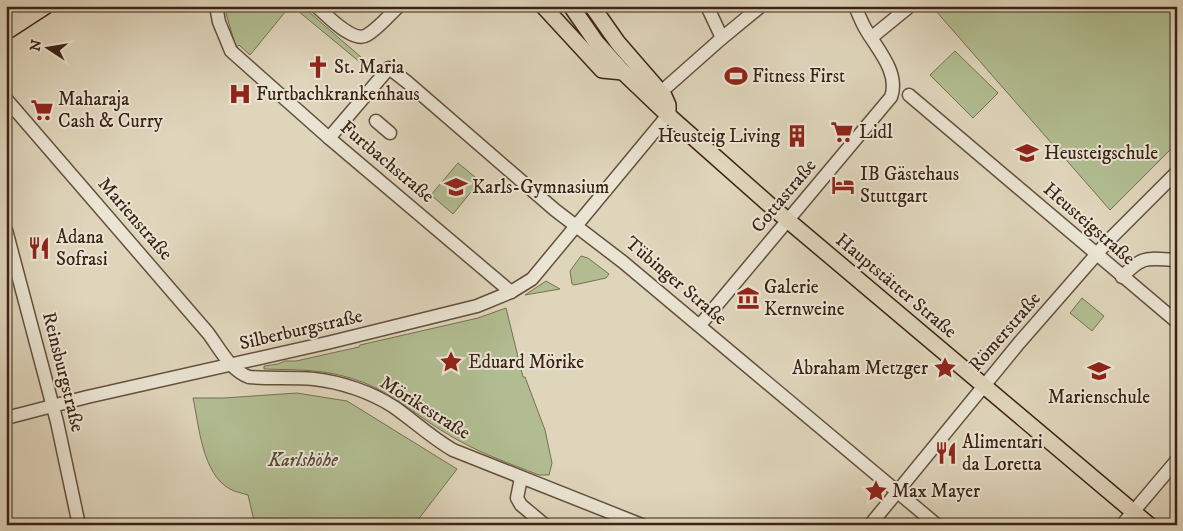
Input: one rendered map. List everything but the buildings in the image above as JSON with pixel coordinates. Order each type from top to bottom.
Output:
[{"type":"main road","points":[[6,15],[19,6]]},
{"type":"main road","points":[[6,32],[46,6]]},
{"type":"main road","points":[[543,6],[602,70],[623,72]]},
{"type":"main road","name":"Hauptstätter Straße","points":[[571,6],[596,42],[623,72],[668,115],[788,220],[1149,525]]},
{"type":"main road","points":[[592,6],[618,43],[661,92],[668,105],[668,115]]},
{"type":"street","name":"Furtbachstraße","points":[[216,6],[219,22],[231,51],[329,138],[511,292]]},
{"type":"street","points":[[316,6],[349,34],[357,37],[368,35],[399,6]]},
{"type":"street","points":[[707,6],[722,38]]},
{"type":"street","points":[[661,92],[761,6]]},
{"type":"street","points":[[855,6],[865,28],[872,37],[910,6]]},
{"type":"street","name":"Cottastraße","points":[[700,325],[891,96],[894,88],[892,76],[872,37]]},
{"type":"street","name":"Tübinger Straße","points":[[329,138],[388,68],[407,82],[550,205],[624,262],[729,349],[937,525]]},
{"type":"street","name":"Heusteigstraße","points":[[909,95],[1177,322]]},
{"type":"street","name":"Marienstraße","points":[[6,99],[208,333],[232,365]]},
{"type":"street","name":"Silberburgstraße","points":[[6,418],[148,382],[232,365],[477,306],[511,292],[532,279],[668,115]]},
{"type":"street","points":[[376,121],[390,133]]},
{"type":"street","name":"Römerstraße","points":[[870,525],[984,386],[1096,255],[1177,172]]},
{"type":"street","name":"Reinsburgstraße","points":[[6,230],[52,405],[79,525]]},
{"type":"street","points":[[1122,277],[1142,259],[1177,260]]},
{"type":"street","name":"Mörikestraße","points":[[232,365],[236,371],[248,378],[315,379],[363,391],[393,407],[440,442],[460,453],[642,525]]},
{"type":"street","points":[[1122,525],[1177,460]]},
{"type":"street","points":[[521,478],[517,498],[521,505],[545,525]]},
{"type":"green space","points":[[224,6],[290,6],[250,55],[239,45],[236,48]]},
{"type":"green space","points":[[292,6],[302,6],[369,64],[367,68]]},
{"type":"green space","points":[[939,6],[1177,6],[1177,143],[1110,210],[935,10]]},
{"type":"green space","points":[[955,51],[998,93],[973,118],[930,75]]},
{"type":"green space","points":[[458,163],[480,181],[453,214],[431,195]]},
{"type":"green space","points":[[581,256],[588,258],[609,274],[606,278],[572,284],[570,271]]},
{"type":"green space","points":[[546,281],[560,289],[525,295]]},
{"type":"green space","points":[[1082,298],[1104,316],[1092,331],[1070,313]]},
{"type":"green space","points":[[506,308],[523,377],[525,377],[545,430],[552,463],[549,475],[539,475],[471,447],[435,427],[399,401],[359,381],[323,372],[264,369],[264,366],[359,347],[360,345],[478,318]]},
{"type":"green space","name":"Karlshöhe","points":[[297,393],[347,401],[457,469],[414,525],[255,525],[248,495],[232,490],[221,482],[213,472],[203,448],[193,398]]},
{"type":"place","name":"St. Maria","points":[[318,67]]},
{"type":"place","name":"Fitness First","points":[[736,76]]},
{"type":"place","name":"Furtbachkrankenhaus","points":[[240,94]]},
{"type":"place","name":"Maharaja Cash & Curry","points":[[42,110]]},
{"type":"place","name":"Lidl","points":[[842,132]]},
{"type":"place","name":"Heusteig Living","points":[[797,136]]},
{"type":"place","name":"Heusteigschule","points":[[1027,153]]},
{"type":"place","name":"IB Gästehaus Stuttgart","points":[[843,185]]},
{"type":"place","name":"Karls-Gymnasium","points":[[456,187]]},
{"type":"place","name":"Adana Sofrasi","points":[[39,248]]},
{"type":"place","name":"Galerie Kernweine","points":[[748,298]]},
{"type":"place","name":"Eduard Mörike","points":[[451,362]]},
{"type":"place","name":"Abraham Metzger","points":[[945,368]]},
{"type":"place","name":"Marienschule","points":[[1099,371]]},
{"type":"place","name":"Alimentari da Loretta","points":[[946,453]]},
{"type":"place","name":"Max Mayer","points":[[876,491]]}]
